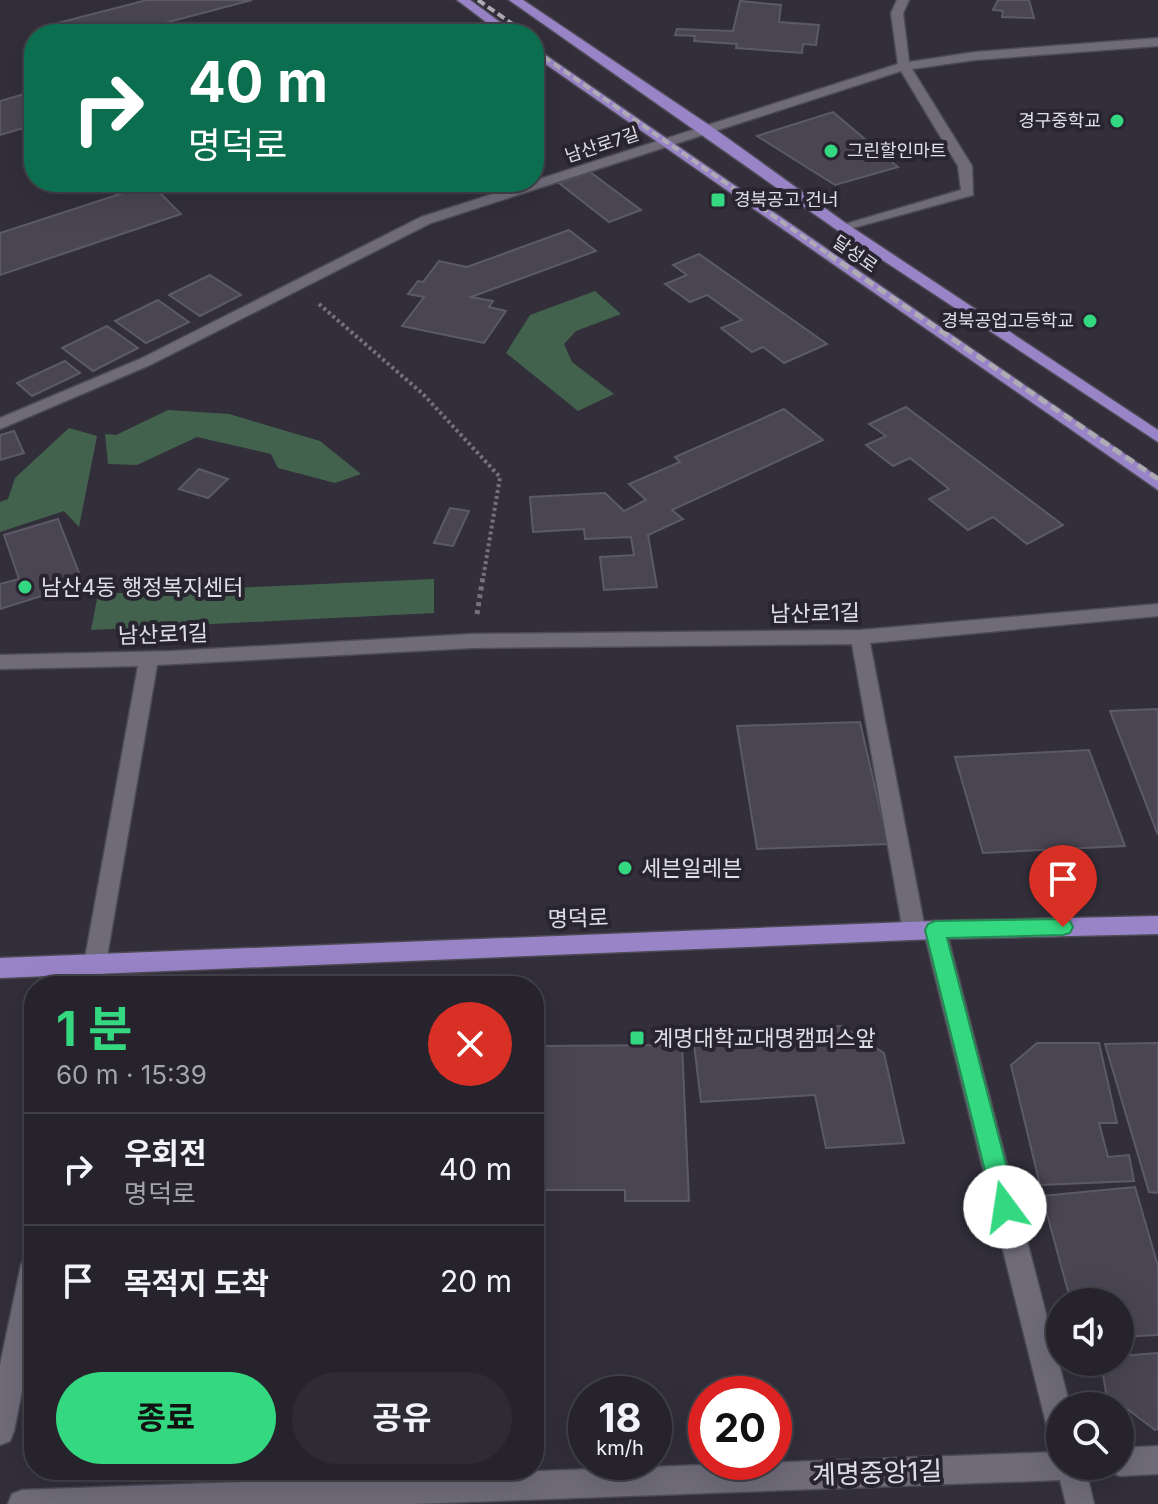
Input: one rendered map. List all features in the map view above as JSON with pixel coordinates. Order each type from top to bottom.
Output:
[{"type":"main road","points":[[463,0],[496,24]]},
{"type":"main road","points":[[515,0],[707,130],[842,227],[1158,437]]},
{"type":"main road","name":"달성로","points":[[544,58],[1158,485]]},
{"type":"main road","name":"명덕로","points":[[0,968],[93,975],[925,930],[1158,925]]},
{"type":"street","points":[[842,227],[968,192],[965,166],[904,66],[897,13],[903,0]]},
{"type":"street","name":"남산로7길","points":[[544,182],[904,66],[975,56],[1158,42]]},
{"type":"street","name":"남산로7길","points":[[0,424],[145,362],[426,220],[514,192]]},
{"type":"street","name":"남산로1길","points":[[0,662],[149,659],[472,641],[860,637],[1158,610]]},
{"type":"street","points":[[860,637],[925,930],[1052,1392]]},
{"type":"street","points":[[93,975],[149,659]]},
{"type":"street","points":[[0,1431],[24,1314]]},
{"type":"street","points":[[1134,1461],[1158,1460]]},
{"type":"street","name":"계명중앙1길","points":[[22,1504],[1046,1467]]},
{"type":"street","points":[[1074,1480],[1080,1504]]},
{"type":"path","points":[[297,285],[423,394],[500,477],[472,641]]},
{"type":"green space","points":[[595,291],[621,314],[576,331],[564,344],[572,362],[614,394],[578,411],[506,353],[530,315]]},
{"type":"green space","points":[[168,410],[229,414],[320,441],[361,474],[335,483],[278,468],[271,454],[197,437],[137,465],[108,464],[105,434],[116,435]]},
{"type":"green space","points":[[69,428],[97,436],[79,527],[64,511],[0,532],[0,502],[8,499],[15,478]]},
{"type":"green space","points":[[434,579],[434,613],[91,630],[98,594]]},
{"type":"building","points":[[147,0],[252,0],[161,24],[54,24]]},
{"type":"building","points":[[998,0],[1029,0],[1034,18],[1002,17],[1003,11],[993,10]]},
{"type":"building","points":[[740,1],[781,5],[779,22],[819,25],[816,45],[803,44],[802,53],[736,48],[737,44],[694,41],[695,36],[675,35],[677,29],[733,31]]},
{"type":"building","points":[[24,94],[24,128],[0,135],[0,101]]},
{"type":"building","name":"그린할인마트","points":[[833,112],[898,167],[835,185],[757,136]]},
{"type":"building","points":[[590,172],[641,210],[609,222],[559,183]]},
{"type":"building","points":[[126,192],[159,192],[181,214],[0,275],[0,233]]},
{"type":"building","points":[[569,230],[596,251],[471,297],[493,301],[489,307],[506,311],[484,343],[402,326],[424,297],[408,294],[418,281],[423,282],[439,261],[467,267]]},
{"type":"building","points":[[699,254],[827,344],[784,363],[763,347],[752,352],[721,328],[742,320],[707,295],[690,302],[665,284],[687,275],[673,265]]},
{"type":"building","points":[[210,275],[241,295],[200,316],[169,295]]},
{"type":"building","points":[[158,300],[189,322],[146,343],[115,321]]},
{"type":"building","points":[[107,326],[138,348],[93,371],[62,348]]},
{"type":"building","points":[[65,361],[80,373],[32,396],[17,383]]},
{"type":"building","points":[[906,407],[1063,525],[1027,544],[993,517],[968,530],[929,499],[949,489],[910,458],[893,466],[866,445],[886,436],[869,424]]},
{"type":"building","points":[[784,409],[823,440],[672,510],[683,519],[648,535],[657,587],[604,590],[600,557],[634,555],[631,537],[585,539],[584,529],[533,532],[530,497],[605,493],[624,511],[646,500],[629,484],[680,462],[675,457]]},
{"type":"building","points":[[14,431],[24,453],[0,460],[0,435]]},
{"type":"building","points":[[199,469],[228,479],[208,498],[179,489]]},
{"type":"building","points":[[450,508],[469,511],[453,546],[434,543]]},
{"type":"building","points":[[58,519],[83,583],[0,609],[0,584],[19,579],[4,535]]},
{"type":"building","points":[[1158,709],[1158,835],[1110,711]]},
{"type":"building","points":[[860,722],[888,844],[757,849],[737,726]]},
{"type":"building","points":[[1089,750],[1125,846],[983,853],[955,757]]},
{"type":"building","points":[[842,1026],[884,1053],[904,1143],[826,1148],[815,1095],[701,1102],[693,1036]]},
{"type":"building","points":[[1037,1043],[1099,1043],[1117,1123],[1099,1123],[1108,1157],[1129,1155],[1134,1181],[1040,1185],[1011,1065]]},
{"type":"building","points":[[1158,1043],[1158,1193],[1149,1192],[1105,1044]]},
{"type":"building","points":[[682,1045],[689,1201],[625,1201],[625,1190],[544,1190],[544,1046]]},
{"type":"building","points":[[1135,1187],[1158,1266],[1158,1335],[1134,1336],[1134,1288],[1067,1288],[1042,1196]]},
{"type":"building","points":[[1158,1353],[1158,1429],[1155,1430],[1134,1414],[1134,1392],[1106,1392],[1103,1376],[1134,1376],[1134,1355]]},
{"type":"railway","points":[[478,0],[513,24]]},
{"type":"railway","points":[[544,57],[831,256]]},
{"type":"railway","points":[[828,254],[1158,479]]},
{"type":"place","name":"경구중학교","points":[[1117,121]]},
{"type":"place","name":"그린할인마트","points":[[831,151]]},
{"type":"place","name":"경북공고 건너","points":[[718,200]]},
{"type":"place","name":"경북공업고등학교","points":[[1090,321]]},
{"type":"place","name":"남산4동 행정복지센터","points":[[25,587]]},
{"type":"place","name":"세븐일레븐","points":[[625,868]]},
{"type":"place","name":"계명대학교대명캠퍼스앞","points":[[637,1038]]},
{"type":"route","points":[[1005,1207],[935,930],[1063,927]]}]
